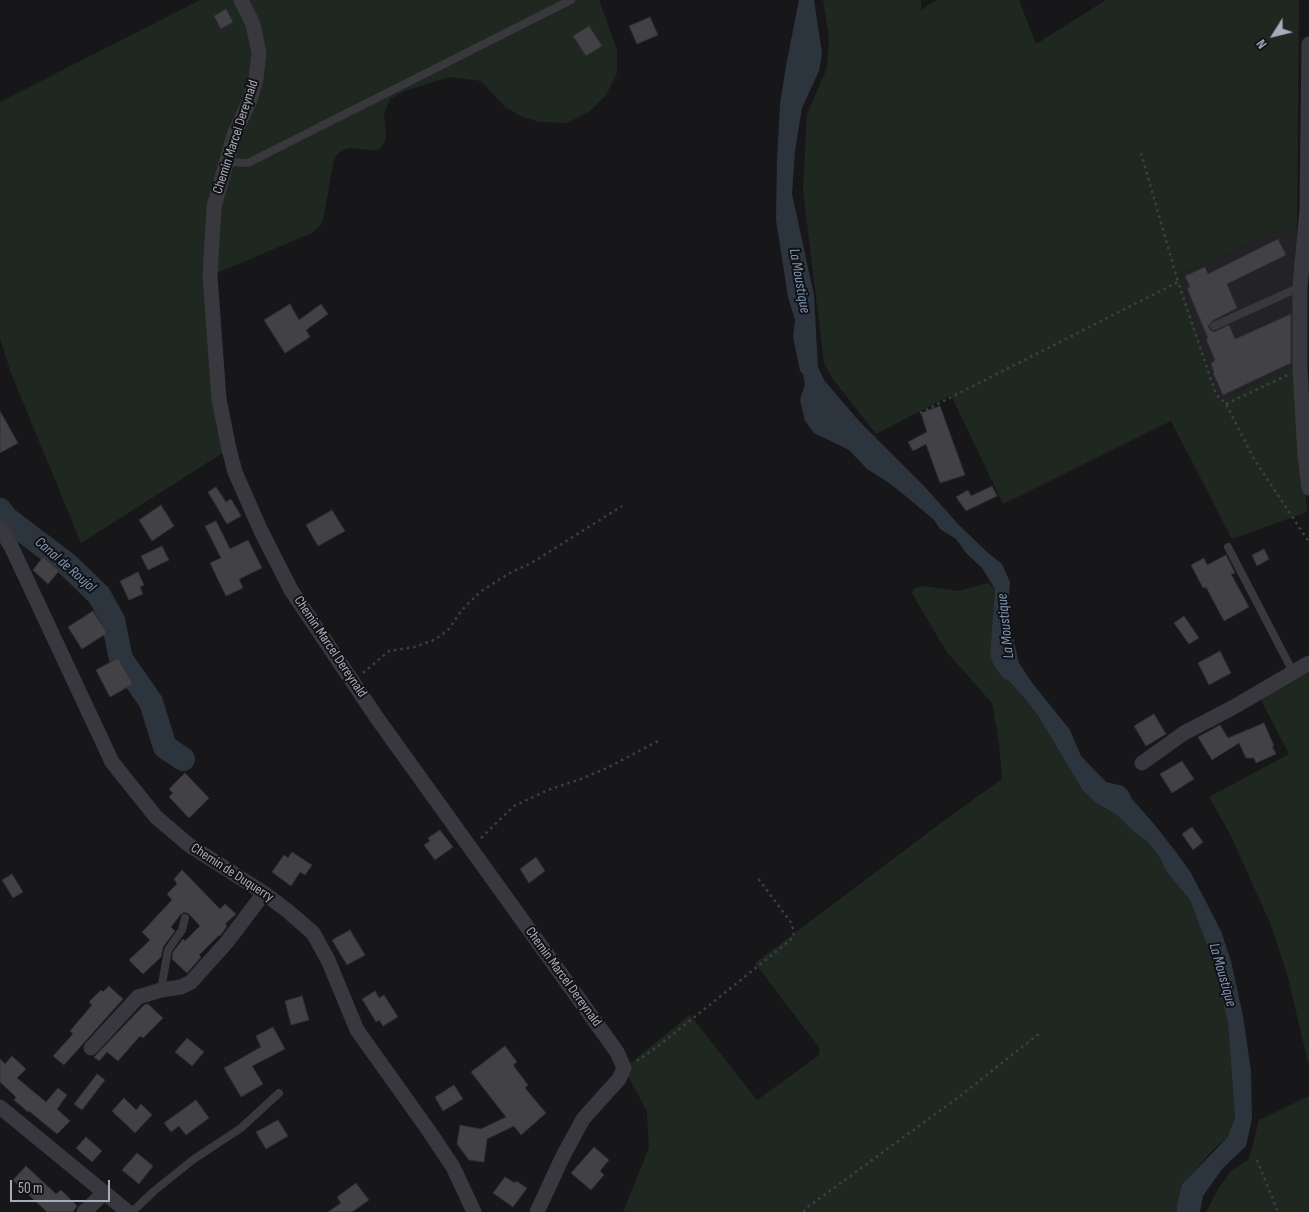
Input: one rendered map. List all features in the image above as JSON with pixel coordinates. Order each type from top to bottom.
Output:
[{"type":"street","name":"Chemin Marcel Dereynald","points":[[241,0],[253,24],[259,53],[256,79],[250,100],[234,135],[214,207],[210,276],[219,399],[235,472],[260,531],[291,590],[349,676],[617,1052],[624,1068]]},
{"type":"street","points":[[1309,44],[1307,210],[1300,287],[1300,369],[1305,456],[1309,488]]},
{"type":"street","name":"Chemin de Duquerry","points":[[0,528],[11,546],[112,762],[156,817],[189,845],[264,893],[313,934],[328,960],[357,1030],[453,1167],[474,1212]]},
{"type":"street","points":[[1142,763],[1184,733],[1232,708],[1309,663]]},
{"type":"street","points":[[91,1048],[138,997],[161,990],[181,987],[191,982],[227,942],[264,893]]},
{"type":"street","points":[[537,1212],[562,1158],[583,1119],[619,1079],[624,1068]]},
{"type":"street","points":[[0,1106],[128,1212]]},
{"type":"street","points":[[84,1212],[104,1193]]},
{"type":"lane","points":[[227,162],[248,163],[572,0]]},
{"type":"lane","points":[[1214,326],[1300,287]]},
{"type":"lane","points":[[1228,547],[1293,672]]},
{"type":"lane","points":[[161,990],[168,950],[182,930],[185,918]]},
{"type":"lane","points":[[132,1212],[154,1191],[194,1159],[241,1128],[279,1093]]},
{"type":"path","points":[[1142,153],[1178,282],[1216,394],[1226,404],[1254,459],[1309,542]]},
{"type":"path","points":[[920,413],[1178,282]]},
{"type":"path","points":[[1226,404],[1300,369]]},
{"type":"path","points":[[349,676],[361,674],[373,662],[389,652],[414,648],[434,640],[448,630],[462,610],[480,592],[508,574],[533,562],[622,506]]},
{"type":"path","points":[[469,846],[477,841],[514,806],[548,790],[607,768],[658,741]]},
{"type":"path","points":[[624,1068],[635,1063],[661,1044],[793,938],[794,931],[790,921],[758,877]]},
{"type":"path","points":[[804,1212],[805,1209],[960,1096],[1040,1032]]},
{"type":"path","points":[[1257,1160],[1278,1212]]},
{"type":"shaded area","points":[[200,0],[599,0],[617,50],[617,73],[606,95],[589,112],[567,123],[539,122],[523,117],[505,107],[481,81],[449,77],[405,91],[390,99],[384,113],[386,137],[382,147],[377,150],[350,148],[342,150],[334,158],[323,221],[318,228],[312,233],[210,276],[229,449],[81,543],[11,373],[0,338],[0,102]]},
{"type":"shaded area","points":[[823,0],[921,0],[921,10],[937,0],[1019,0],[1036,44],[1106,0],[1299,0],[1297,223],[1179,274],[1219,400],[1295,366],[1307,512],[1232,539],[1171,421],[1003,504],[951,395],[876,434],[832,378],[824,363],[803,190],[807,114],[827,68],[829,39]]},
{"type":"shaded area","points":[[1297,223],[1295,366],[1219,400],[1179,274]]},
{"type":"shaded area","points":[[988,583],[995,589],[990,654],[993,664],[1003,678],[1009,681],[1022,695],[1039,717],[1083,791],[1095,802],[1117,815],[1135,833],[1148,842],[1160,858],[1166,871],[1190,900],[1215,966],[1228,1024],[1235,1118],[1227,1138],[1216,1147],[1182,1184],[1177,1212],[623,1212],[649,1148],[647,1112],[624,1068],[690,1015],[757,1100],[818,1056],[820,1051],[818,1046],[755,963],[1002,779],[999,742],[992,703],[946,651],[912,593],[915,588],[924,586],[958,591]]},
{"type":"shaded area","points":[[1309,667],[1309,1067],[1288,977],[1271,925],[1231,836],[1209,797],[1289,754],[1259,696]]},
{"type":"shaded area","points":[[1309,1096],[1309,1212],[1206,1212],[1218,1189],[1231,1171],[1249,1159],[1259,1120]]},
{"type":"water","name":"La Moustique","points":[[799,0],[814,0],[822,53],[819,71],[802,108],[795,151],[792,194],[814,295],[818,367],[824,380],[859,421],[924,486],[959,525],[1002,564],[1010,582],[1008,607],[1019,663],[1033,684],[1070,730],[1081,756],[1106,782],[1123,786],[1128,791],[1132,799],[1154,824],[1191,873],[1221,931],[1231,961],[1243,1016],[1251,1071],[1252,1119],[1246,1146],[1222,1169],[1203,1196],[1200,1212],[1177,1212],[1182,1184],[1227,1138],[1235,1118],[1228,1024],[1215,966],[1190,900],[1166,871],[1160,858],[1148,842],[1135,833],[1117,815],[1095,802],[1083,791],[1039,717],[1022,695],[1009,681],[1003,678],[993,664],[990,654],[995,589],[982,568],[966,553],[956,539],[940,529],[934,520],[908,498],[867,469],[849,450],[814,433],[805,421],[800,400],[805,384],[803,374],[800,371],[793,337],[795,320],[788,297],[776,220],[780,104]]},
{"type":"building","points":[[226,9],[233,22],[221,29],[214,16]]},
{"type":"building","points":[[650,17],[658,35],[637,44],[629,26]]},
{"type":"building","points":[[589,26],[602,46],[586,56],[573,36]]},
{"type":"building","points":[[1278,239],[1286,255],[1227,284],[1237,308],[1212,321],[1208,326],[1214,332],[1229,325],[1235,339],[1291,314],[1291,363],[1223,395],[1213,373],[1211,364],[1215,360],[1206,339],[1208,338],[1187,288],[1190,287],[1185,276],[1205,267],[1208,274]]},
{"type":"building","points":[[290,304],[299,320],[321,304],[328,314],[306,330],[310,337],[285,353],[264,320]]},
{"type":"building","points":[[940,406],[965,475],[940,483],[926,444],[913,451],[908,442],[927,432],[921,413]]},
{"type":"building","points":[[0,411],[18,443],[0,453]]},
{"type":"building","points":[[992,486],[997,496],[966,511],[956,497],[968,490],[971,496]]},
{"type":"building","points":[[216,487],[226,502],[231,499],[241,516],[227,524],[208,492]]},
{"type":"building","points":[[161,505],[174,526],[152,541],[139,520]]},
{"type":"building","points":[[332,510],[345,531],[318,546],[306,525]]},
{"type":"building","points":[[216,521],[230,549],[248,540],[262,568],[239,579],[243,588],[226,596],[210,563],[221,558],[205,526]]},
{"type":"building","points":[[162,546],[169,560],[148,570],[141,556]]},
{"type":"building","points":[[1264,549],[1269,559],[1257,566],[1252,555]]},
{"type":"building","points":[[1226,555],[1235,573],[1231,574],[1249,607],[1224,621],[1206,587],[1203,588],[1191,565],[1204,558],[1207,565]]},
{"type":"building","points":[[43,557],[59,571],[48,584],[33,570]]},
{"type":"building","points":[[138,572],[144,585],[140,587],[143,594],[129,600],[120,581]]},
{"type":"building","points":[[93,611],[107,633],[82,649],[68,627]]},
{"type":"building","points":[[1184,616],[1199,638],[1189,644],[1174,623]]},
{"type":"building","points":[[1220,651],[1231,673],[1209,685],[1198,663]]},
{"type":"building","points":[[118,658],[133,684],[110,697],[96,670]]},
{"type":"building","points":[[1154,714],[1166,734],[1146,746],[1134,726]]},
{"type":"building","points":[[1264,723],[1276,754],[1256,763],[1254,758],[1246,758],[1239,743],[1212,760],[1198,737],[1220,725],[1228,738]]},
{"type":"building","points":[[1182,761],[1194,779],[1172,793],[1160,774]]},
{"type":"building","points":[[185,773],[209,798],[189,818],[169,797],[173,793],[169,789]]},
{"type":"building","points":[[1192,827],[1203,842],[1193,850],[1182,834]]},
{"type":"building","points":[[440,830],[453,847],[435,860],[424,845],[430,841],[428,838]]},
{"type":"building","points":[[292,852],[312,865],[305,875],[300,872],[291,886],[272,872],[284,855],[288,858]]},
{"type":"building","points":[[536,857],[545,871],[529,883],[520,869]]},
{"type":"building","points":[[182,870],[220,909],[225,904],[236,914],[225,924],[227,926],[220,936],[199,955],[201,957],[187,973],[172,959],[173,952],[183,939],[185,941],[200,926],[189,914],[185,912],[181,914],[171,927],[175,931],[163,947],[161,957],[143,974],[129,960],[150,940],[142,932],[172,900],[167,894],[177,884],[174,879]]},
{"type":"building","points":[[12,874],[23,892],[13,898],[2,880]]},
{"type":"building","points":[[350,930],[365,955],[347,965],[332,940]]},
{"type":"building","points":[[109,986],[123,999],[64,1065],[53,1056],[73,1034],[70,1031],[92,1005],[89,1002],[101,990],[103,992]]},
{"type":"building","points":[[375,991],[379,998],[384,995],[398,1017],[383,1026],[379,1020],[376,1022],[362,999]]},
{"type":"building","points":[[302,996],[309,1020],[291,1025],[285,1001]]},
{"type":"building","points":[[148,1004],[163,1018],[143,1038],[140,1036],[118,1061],[107,1052],[99,1061],[94,1057],[144,1005]]},
{"type":"building","points":[[273,1027],[285,1049],[252,1066],[263,1084],[241,1097],[224,1068],[261,1047],[256,1036]]},
{"type":"building","points":[[187,1038],[204,1052],[192,1066],[175,1052]]},
{"type":"building","points":[[505,1046],[517,1062],[513,1065],[528,1085],[525,1088],[546,1113],[521,1135],[514,1126],[487,1139],[484,1162],[469,1160],[457,1144],[460,1125],[481,1129],[506,1117],[471,1072]]},
{"type":"building","points":[[12,1056],[26,1069],[17,1078],[46,1102],[58,1088],[67,1095],[57,1109],[70,1121],[57,1134],[14,1100],[16,1097],[0,1082],[0,1059],[5,1064]]},
{"type":"building","points":[[97,1074],[105,1080],[82,1110],[74,1104]]},
{"type":"building","points":[[454,1085],[463,1099],[443,1111],[435,1097]]},
{"type":"building","points":[[124,1098],[136,1110],[141,1104],[152,1115],[135,1133],[112,1111]]},
{"type":"building","points":[[196,1100],[209,1118],[186,1135],[179,1126],[171,1132],[164,1123]]},
{"type":"building","points":[[278,1120],[288,1136],[266,1149],[256,1132]]},
{"type":"building","points":[[86,1137],[102,1151],[92,1162],[76,1148]]},
{"type":"building","points":[[594,1147],[609,1160],[600,1171],[604,1175],[591,1190],[571,1173]]},
{"type":"building","points":[[137,1153],[153,1166],[139,1184],[122,1170]]},
{"type":"building","points":[[26,1166],[56,1194],[61,1190],[77,1206],[73,1212],[47,1212],[13,1180]]},
{"type":"building","points":[[505,1177],[527,1188],[513,1207],[493,1193]]},
{"type":"building","points":[[356,1183],[369,1200],[352,1212],[328,1212],[341,1203],[337,1197]]},
{"type":"waterway","name":"Canal de Roujol","points":[[0,510],[6,518],[68,565],[99,595],[113,620],[121,659],[151,702],[165,747],[183,759]]}]
